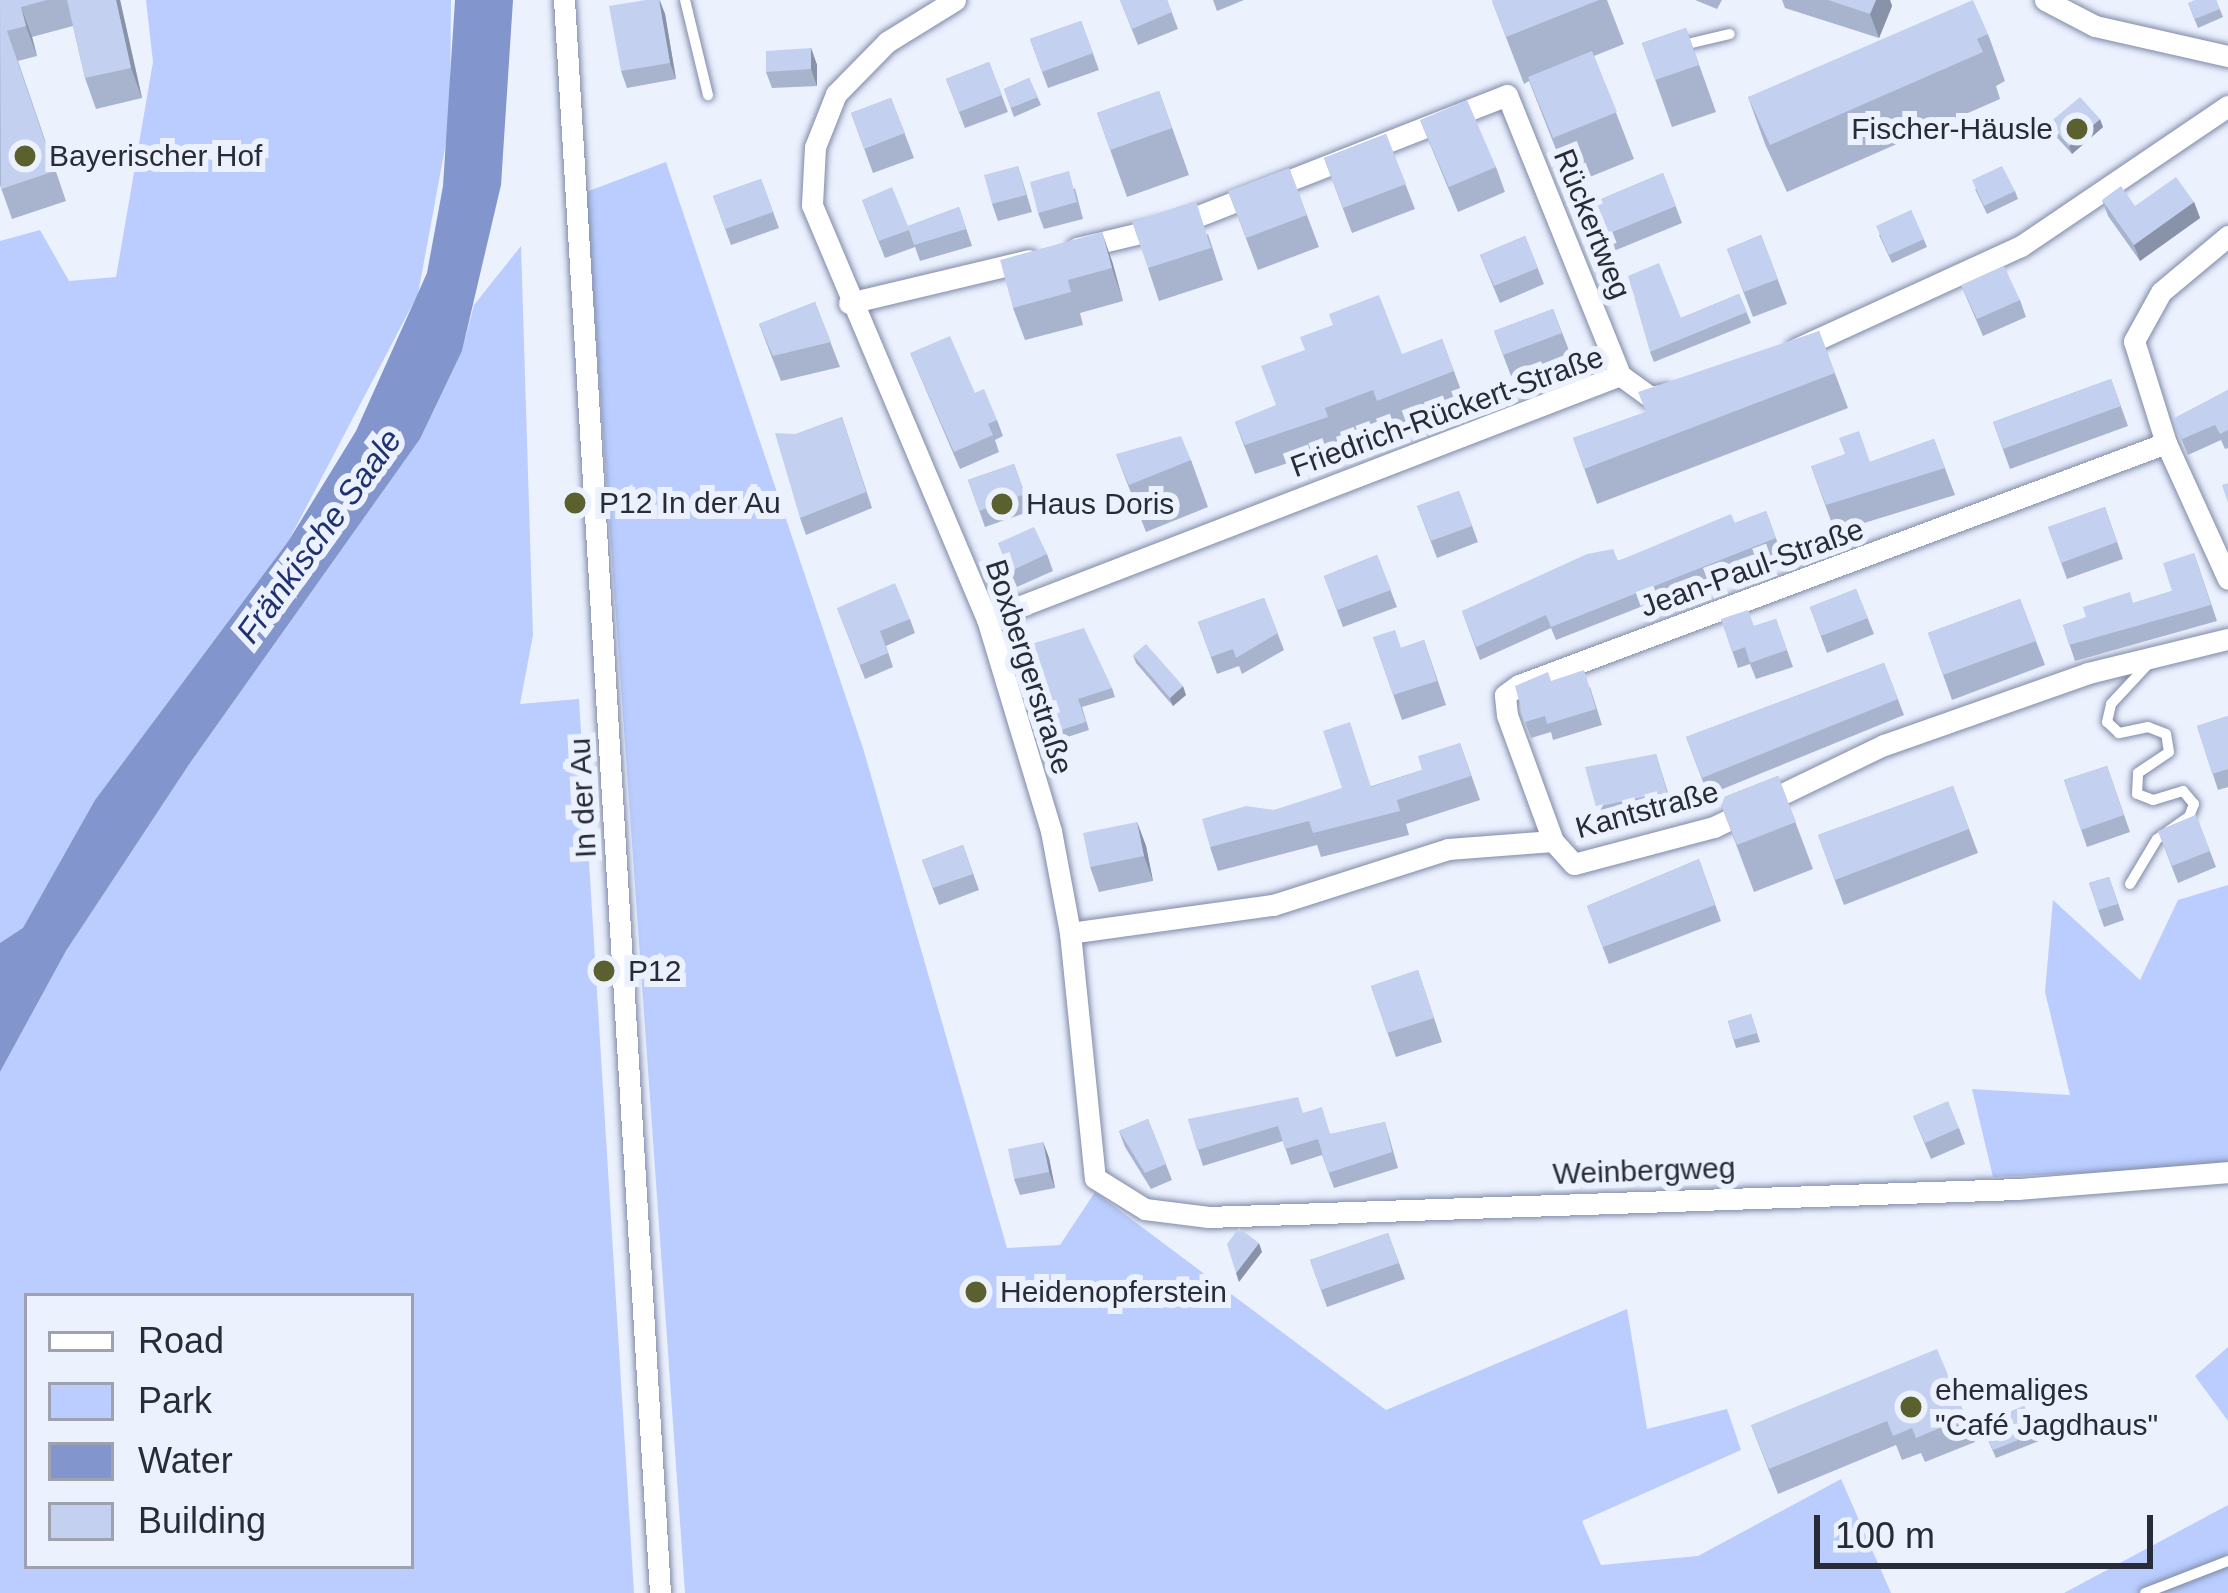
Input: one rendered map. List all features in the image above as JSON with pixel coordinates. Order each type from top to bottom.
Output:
[{"type":"street","name":"In der Au","points":[[563,0],[648,1469],[660,1593]]},
{"type":"street","name":"Boxbergerstraße","points":[[956,0],[858,66],[821,127],[809,175],[812,205],[849,303],[987,619],[1051,831],[1070,933],[1089,1156]]},
{"type":"street","points":[[2045,0],[2095,26],[2228,56]]},
{"type":"street","name":"Rückertweg","points":[[849,303],[1178,224],[1507,95],[1620,375]]},
{"type":"street","points":[[1763,363],[2021,246],[2228,106]]},
{"type":"street","points":[[2228,236],[2161,292],[2134,341],[2166,443],[2228,579]]},
{"type":"street","name":"Friedrich-Rückert-Straße","points":[[987,619],[1620,375],[1650,397],[1684,391]]},
{"type":"street","name":"Jean-Paul-Straße","points":[[1553,841],[1507,715],[1505,695],[1519,685],[2166,443]]},
{"type":"street","name":"Kantstraße","points":[[1070,933],[1273,904],[1448,849],[1553,841],[1574,865],[1714,827],[1885,745],[2155,656],[2228,639]]},
{"type":"street","name":"Weinbergweg","points":[[1089,1156],[1095,1178],[1113,1194],[1144,1209],[1208,1217],[2018,1189],[2228,1172]]},
{"type":"lane","points":[[685,0],[707,95]]},
{"type":"lane","points":[[1664,50],[1730,34]]},
{"type":"lane","points":[[2130,884],[2157,838],[2189,817],[2194,804],[2183,791],[2153,800],[2138,794],[2138,773],[2169,752],[2166,734],[2148,727],[2119,733],[2107,722],[2111,704],[2155,656]]},
{"type":"lane","points":[[2146,1593],[2228,1562]]},
{"type":"green space","points":[[146,0],[451,0],[450,121],[418,294],[289,540],[95,800],[0,978],[0,241],[40,230],[69,281],[116,277],[153,62]]},
{"type":"green space","points":[[666,162],[863,748],[1007,1248],[1060,1245],[1095,1192],[1386,1410],[1627,1309],[1647,1429],[1727,1409],[1741,1450],[1582,1521],[1601,1565],[1698,1556],[1841,1479],[1891,1593],[685,1593],[586,192]]},
{"type":"green space","points":[[521,246],[533,635],[520,704],[579,699],[634,1593],[0,1593],[0,1072],[66,951],[190,763],[420,439],[462,351],[474,305]]},
{"type":"green space","points":[[2228,885],[2228,1167],[1993,1177],[1972,1089],[2070,1095],[2045,992],[2053,900],[2140,980],[2178,900]]},
{"type":"green space","points":[[2228,1347],[2228,1421],[2195,1376]]},
{"type":"green space","points":[[2228,1505],[2228,1593],[2064,1593]]},
{"type":"water","name":"Fränkische Saale","points":[[455,0],[513,0],[501,185],[462,351],[420,439],[190,763],[66,951],[0,1072],[0,943],[23,928],[95,800],[289,540],[356,431],[427,273],[443,186]]},
{"type":"building","name":"Bayerischer Hof","points":[[0,0],[47,0],[21,7],[26,26],[7,31],[55,171],[1,189]]},
{"type":"building","points":[[67,0],[116,0],[131,68],[85,78]]},
{"type":"building","points":[[659,0],[670,63],[621,71],[609,6]]},
{"type":"building","points":[[1120,0],[1167,0],[1172,12],[1132,29]]},
{"type":"building","points":[[1494,0],[1599,0],[1506,37]]},
{"type":"building","points":[[1828,0],[1876,0],[1870,14]]},
{"type":"building","points":[[1973,0],[1988,34],[1977,39],[1983,52],[1770,145],[1748,97]]},
{"type":"building","points":[[2216,0],[2220,9],[2195,19],[2188,3]]},
{"type":"building","points":[[1081,21],[1093,53],[1042,72],[1030,39]]},
{"type":"building","points":[[1686,28],[1699,65],[1655,80],[1642,43]]},
{"type":"building","points":[[811,48],[811,69],[766,72],[766,51]]},
{"type":"building","points":[[1592,51],[1617,112],[1553,138],[1528,77]]},
{"type":"building","points":[[989,62],[1002,95],[959,112],[946,79]]},
{"type":"building","points":[[1029,78],[1038,97],[1011,108],[1004,89]]},
{"type":"building","points":[[1159,91],[1172,128],[1110,150],[1097,113]]},
{"type":"building","name":"Fischer-Häusle","points":[[2080,97],[2100,119],[2069,146],[2049,123]]},
{"type":"building","points":[[891,98],[905,133],[864,149],[851,113]]},
{"type":"building","points":[[1467,100],[1496,167],[1449,187],[1420,120]]},
{"type":"building","points":[[1386,134],[1406,184],[1343,208],[1324,158]]},
{"type":"building","points":[[1018,166],[1026,195],[992,204],[984,175]]},
{"type":"building","points":[[2002,166],[2015,191],[1984,206],[1972,180]]},
{"type":"building","points":[[1289,168],[1307,215],[1246,238],[1228,191]]},
{"type":"building","points":[[1069,171],[1077,202],[1038,213],[1030,182]]},
{"type":"building","points":[[1663,173],[1676,206],[1593,240],[1580,208]]},
{"type":"building","points":[[2176,177],[2194,202],[2134,245],[2102,200],[2121,186],[2135,206]]},
{"type":"building","points":[[761,179],[773,212],[725,229],[713,196]]},
{"type":"building","points":[[892,187],[908,226],[959,207],[966,229],[914,245],[909,230],[879,241],[862,200]]},
{"type":"building","points":[[1196,201],[1211,248],[1148,268],[1132,222]]},
{"type":"building","points":[[1911,210],[1924,239],[1889,255],[1876,226]]},
{"type":"building","points":[[1102,232],[1112,268],[1068,280],[1071,292],[1013,308],[1000,260]]},
{"type":"building","points":[[1761,235],[1778,279],[1744,292],[1727,249]]},
{"type":"building","points":[[1525,236],[1538,268],[1494,286],[1480,255]]},
{"type":"building","points":[[1659,263],[1681,318],[1739,294],[1747,312],[1650,352],[1628,276]]},
{"type":"building","points":[[2004,266],[2020,300],[1977,319],[1961,285]]},
{"type":"building","points":[[1379,295],[1402,354],[1442,339],[1454,371],[1377,401],[1373,390],[1325,408],[1328,417],[1245,445],[1235,422],[1276,405],[1261,366],[1305,350],[1300,337],[1333,325],[1329,314]]},
{"type":"building","points":[[815,302],[831,342],[773,356],[759,324]]},
{"type":"building","points":[[1553,309],[1562,333],[1503,355],[1494,331]]},
{"type":"building","points":[[1819,331],[1835,373],[1584,469],[1573,438],[1646,412],[1638,392]]},
{"type":"building","points":[[950,336],[975,393],[984,389],[997,420],[988,424],[993,435],[954,452],[910,353]]},
{"type":"building","points":[[2111,379],[2121,406],[2003,449],[1993,422]]},
{"type":"building","points":[[2228,390],[2228,430],[2220,434],[2215,425],[2182,439],[2173,419]]},
{"type":"building","points":[[842,417],[866,492],[800,518],[775,433],[796,434]]},
{"type":"building","points":[[1859,431],[1870,462],[1934,439],[1945,468],[1826,505],[1811,466],[1845,454],[1839,438]]},
{"type":"building","points":[[1181,436],[1191,460],[1129,485],[1116,454]]},
{"type":"building","points":[[1014,464],[1025,494],[979,511],[968,480]]},
{"type":"building","points":[[1459,491],[1472,526],[1431,541],[1417,506]]},
{"type":"building","points":[[2105,507],[2117,542],[2061,563],[2048,527]]},
{"type":"building","points":[[1766,511],[1776,538],[1551,627],[1546,615],[1476,647],[1462,611],[1587,554],[1613,549],[1618,561],[1731,514],[1735,523]]},
{"type":"building","points":[[1034,527],[1047,554],[1011,571],[998,543]]},
{"type":"building","points":[[2194,553],[2211,605],[2069,645],[2063,625],[2086,617],[2083,607],[2130,592],[2133,603],[2172,591],[2163,563]]},
{"type":"building","points":[[1377,555],[1391,590],[1337,610],[1324,576]]},
{"type":"building","points":[[895,583],[910,619],[880,631],[888,653],[860,665],[837,608]]},
{"type":"building","points":[[1856,589],[1868,618],[1821,636],[1810,607]]},
{"type":"building","points":[[1264,598],[1278,633],[1236,658],[1233,649],[1211,657],[1198,622]]},
{"type":"building","points":[[2020,599],[2036,641],[1943,675],[1928,633]]},
{"type":"building","points":[[1748,610],[1754,626],[1776,619],[1787,650],[1750,663],[1745,647],[1732,652],[1721,619]]},
{"type":"building","points":[[1084,628],[1112,688],[1078,699],[1086,722],[1052,733],[1028,645]]},
{"type":"building","points":[[1395,630],[1401,648],[1424,640],[1437,681],[1393,695],[1373,637]]},
{"type":"building","points":[[1146,644],[1183,686],[1170,698],[1133,655]]},
{"type":"building","points":[[1884,663],[1898,699],[1702,778],[1686,737]]},
{"type":"building","points":[[1584,670],[1596,709],[1547,724],[1545,716],[1525,722],[1515,686],[1548,672],[1551,681]]},
{"type":"building","points":[[2228,716],[2228,769],[2212,774],[2197,726]]},
{"type":"building","points":[[1350,722],[1371,787],[1422,770],[1418,756],[1460,743],[1471,776],[1397,800],[1400,811],[1313,833],[1309,821],[1210,847],[1202,819],[1246,806],[1274,810],[1342,788],[1323,731]]},
{"type":"building","points":[[1656,754],[1667,792],[1596,807],[1585,767]]},
{"type":"building","points":[[2107,766],[2124,815],[2081,830],[2064,780]]},
{"type":"building","points":[[1778,776],[1796,822],[1737,845],[1719,799]]},
{"type":"building","points":[[1953,786],[1969,829],[1835,880],[1818,835]]},
{"type":"building","points":[[2196,815],[2210,851],[2172,866],[2158,831]]},
{"type":"building","points":[[1137,822],[1144,856],[1090,867],[1083,833]]},
{"type":"building","points":[[963,845],[973,874],[933,888],[922,860]]},
{"type":"building","points":[[1699,859],[1715,905],[1603,947],[1587,906]]},
{"type":"building","points":[[2109,877],[2118,904],[2098,910],[2089,883]]},
{"type":"building","points":[[1418,970],[1434,1018],[1387,1033],[1371,986]]},
{"type":"building","points":[[1751,1014],[1757,1033],[1733,1040],[1728,1021]]},
{"type":"building","points":[[1298,1097],[1303,1113],[1322,1107],[1330,1134],[1385,1122],[1392,1152],[1328,1173],[1318,1139],[1285,1149],[1278,1126],[1197,1150],[1188,1119]]},
{"type":"building","points":[[1948,1101],[1959,1128],[1925,1143],[1913,1116]]},
{"type":"building","points":[[1148,1119],[1166,1164],[1145,1173],[1119,1131]]},
{"type":"building","points":[[1043,1142],[1049,1172],[1014,1179],[1008,1149]]},
{"type":"building","points":[[1239,1228],[1259,1243],[1236,1273],[1227,1244]]},
{"type":"building","points":[[1388,1233],[1399,1263],[1321,1290],[1310,1260]]},
{"type":"building","points":[[1937,1349],[1966,1417],[1916,1438],[1912,1428],[1893,1436],[1887,1421],[1769,1469],[1751,1425]]},
{"type":"building","points":[[2024,1406],[2036,1433],[1993,1450],[1981,1424]]},
{"type":"place","name":"Fischer-Häusle","points":[[2077,129]]},
{"type":"place","name":"Bayerischer Hof","points":[[25,156]]},
{"type":"place","name":"P12 In der Au","points":[[575,503]]},
{"type":"place","name":"Haus Doris","points":[[1002,504]]},
{"type":"place","name":"P12","points":[[604,971]]},
{"type":"place","name":"Heidenopferstein","points":[[976,1292]]},
{"type":"place","name":"ehemaliges \"Café Jagdhaus\"","points":[[1911,1407]]}]
